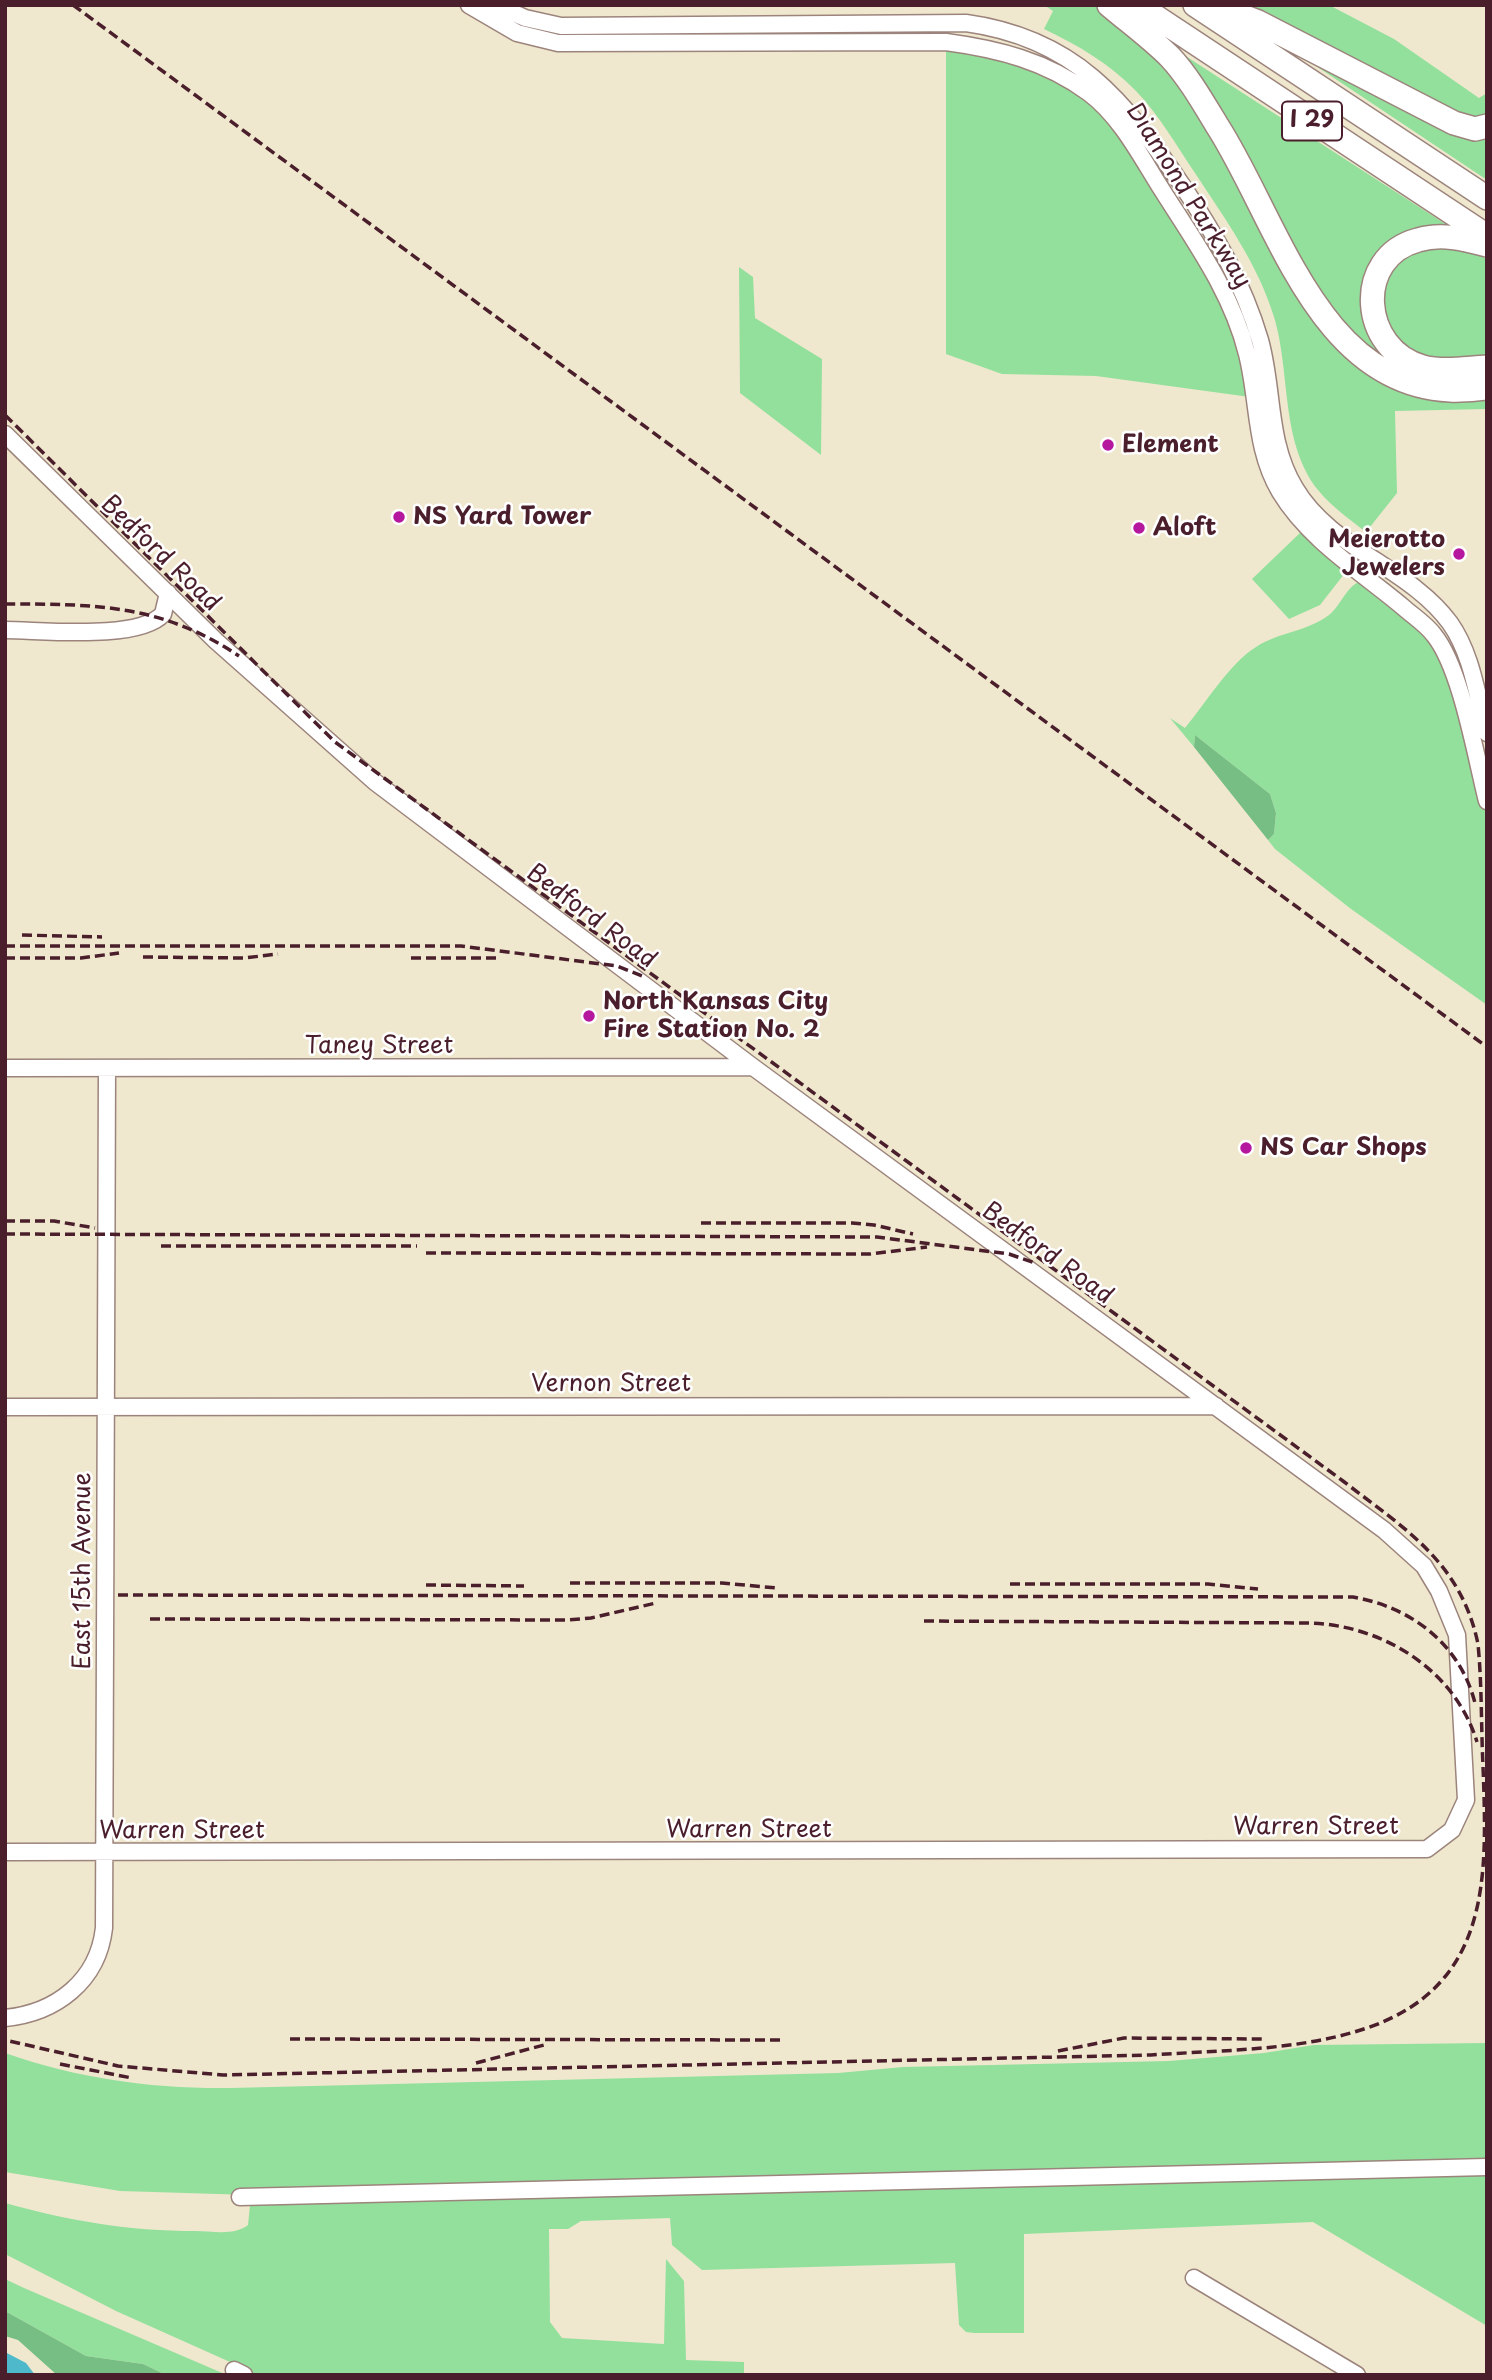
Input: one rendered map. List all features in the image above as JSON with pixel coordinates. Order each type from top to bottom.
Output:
[{"type":"highway","points":[[1109,5],[1171,58],[1178,68],[1220,129],[1317,308],[1339,336],[1365,358],[1409,381],[1449,390],[1487,388]]},
{"type":"highway","name":"I 29","points":[[1138,5],[1487,236]]},
{"type":"highway","name":"I 29","points":[[1195,5],[1487,198]]},
{"type":"highway","points":[[1214,5],[1258,22],[1454,123],[1475,129],[1487,127]]},
{"type":"highway","points":[[1487,245],[1444,236],[1406,245],[1380,270],[1372,295],[1372,307],[1381,338],[1409,362],[1437,369],[1487,367]]},
{"type":"street","name":"Diamond Parkway","points":[[469,5],[496,24],[517,33],[558,43],[946,42],[994,48],[1057,73],[1090,94],[1128,137],[1216,275],[1229,301],[1248,354],[1259,440],[1278,488],[1293,512],[1330,549],[1427,627],[1445,653],[1486,791]]},
{"type":"street","name":"Diamond Parkway","points":[[496,5],[526,18],[561,26],[966,23],[1024,37],[1087,72],[1133,115],[1205,219],[1230,263],[1261,344],[1274,435],[1284,467],[1296,490],[1322,518],[1431,602],[1451,624],[1467,658],[1487,733]]},
{"type":"street","name":"Bedford Road","points":[[5,434],[168,593],[313,729],[375,782],[753,1067],[1384,1530],[1424,1566],[1439,1591],[1457,1635],[1466,1800]]},
{"type":"street","points":[[5,630],[113,630],[147,625],[163,614],[168,593]]},
{"type":"street","name":"Taney Street","points":[[5,1068],[753,1067]]},
{"type":"street","name":"East 15th Avenue","points":[[5,2018],[33,2013],[63,1999],[92,1968],[104,1928],[107,1069]]},
{"type":"street","name":"Vernon Street","points":[[5,1407],[1216,1406]]},
{"type":"street","name":"Warren Street","points":[[5,1853],[1427,1849],[1452,1830],[1466,1800]]},
{"type":"street","points":[[240,2197],[1487,2166]]},
{"type":"street","points":[[1194,2278],[1357,2375]]},
{"type":"green space","points":[[1044,5],[1102,5],[1176,78],[1329,338],[1487,399],[1487,409],[1395,411],[1397,493],[1366,532],[1318,490],[1297,451],[1274,317],[1240,242],[1167,130],[1144,100],[1104,64],[1044,29],[1053,11]]},
{"type":"green space","points":[[1245,5],[1329,5],[1394,39],[1479,98],[1487,93],[1487,117],[1468,118]]},
{"type":"green space","points":[[1280,42],[1487,133],[1487,180]]},
{"type":"green space","points":[[1167,44],[1450,227],[1381,258],[1383,351],[1388,365],[1365,348],[1327,304],[1228,127]]},
{"type":"green space","points":[[946,47],[998,54],[1070,86],[1109,118],[1231,310],[1250,397],[1096,376],[1002,374],[946,354]]},
{"type":"green space","points":[[1429,246],[1463,248],[1487,259],[1487,359],[1443,360],[1420,357],[1402,348],[1388,329],[1383,304],[1386,280],[1400,260]]},
{"type":"green space","points":[[739,267],[753,277],[755,318],[822,359],[821,455],[740,393]]},
{"type":"green space","points":[[1302,531],[1345,570],[1345,573],[1320,605],[1289,619],[1252,579]]},
{"type":"green space","points":[[1362,581],[1425,627],[1455,687],[1487,809],[1487,1005],[1351,909],[1275,849],[1268,840],[1274,834],[1276,813],[1270,794],[1195,735],[1194,747],[1170,718],[1185,728],[1227,673],[1246,654],[1265,642],[1320,621],[1333,611],[1352,586]]},
{"type":"green space","points":[[1195,735],[1270,794],[1276,813],[1274,834],[1268,840],[1194,747]]},
{"type":"green space","points":[[1487,2043],[1487,2326],[1313,2222],[1024,2234],[1024,2333],[974,2333],[966,2332],[959,2325],[955,2263],[702,2270],[672,2245],[670,2218],[581,2221],[568,2229],[549,2229],[550,2322],[562,2338],[664,2344],[666,2259],[684,2281],[686,2360],[744,2362],[744,2375],[240,2375],[239,2366],[116,2311],[5,2254],[5,2203],[99,2224],[223,2232],[236,2231],[248,2225],[251,2195],[120,2191],[5,2172],[5,2053],[61,2070],[117,2081],[173,2087],[231,2088],[838,2073],[903,2067],[1169,2061],[1264,2053],[1314,2045]]},
{"type":"green space","points":[[5,2279],[227,2375],[166,2375],[143,2364],[86,2356],[5,2311]]},
{"type":"green space","points":[[5,2311],[86,2356],[143,2364],[166,2375],[57,2375],[18,2340],[5,2336]]},
{"type":"water","points":[[5,2352],[26,2363],[35,2375],[5,2375]]},
{"type":"railway","points":[[73,5],[1487,1047]]},
{"type":"railway","points":[[5,415],[335,742],[1343,1481],[1408,1532],[1444,1569],[1470,1615],[1478,1644],[1484,1807],[1481,1885],[1473,1922],[1460,1955],[1438,1984],[1408,2009],[1367,2028],[1315,2041],[1260,2048],[1151,2055],[223,2075],[118,2066],[5,2040]]},
{"type":"railway","points":[[5,604],[69,605],[127,610],[182,626],[239,656]]},
{"type":"railway","points":[[22,935],[102,937]]},
{"type":"railway","points":[[5,946],[461,946],[617,966],[645,977]]},
{"type":"railway","points":[[5,958],[81,958],[119,953]]},
{"type":"railway","points":[[143,957],[244,958],[278,954]]},
{"type":"railway","points":[[411,958],[496,958]]},
{"type":"railway","points":[[5,1221],[54,1221],[95,1228]]},
{"type":"railway","points":[[701,1223],[852,1223],[913,1234]]},
{"type":"railway","points":[[5,1234],[877,1237],[1009,1254],[1035,1263]]},
{"type":"railway","points":[[161,1246],[417,1246]]},
{"type":"railway","points":[[426,1253],[870,1254],[927,1247]]},
{"type":"railway","points":[[570,1583],[722,1583],[777,1588]]},
{"type":"railway","points":[[1010,1584],[1208,1584],[1258,1589]]},
{"type":"railway","points":[[426,1585],[524,1586]]},
{"type":"railway","points":[[118,1595],[1353,1597],[1394,1609],[1430,1632],[1458,1663],[1475,1703]]},
{"type":"railway","points":[[150,1619],[566,1620],[591,1618],[656,1603]]},
{"type":"railway","points":[[924,1621],[1309,1623],[1337,1626],[1363,1632],[1389,1643],[1434,1673],[1452,1693],[1477,1742]]},
{"type":"railway","points":[[1058,2051],[1124,2038],[1263,2039]]},
{"type":"railway","points":[[290,2039],[780,2040]]},
{"type":"railway","points":[[476,2063],[544,2045]]},
{"type":"railway","points":[[60,2064],[132,2078]]},
{"type":"place","name":"Element","points":[[1108,445]]},
{"type":"place","name":"NS Yard Tower","points":[[399,517]]},
{"type":"place","name":"Aloft","points":[[1139,528]]},
{"type":"place","name":"Meierotto Jewelers","points":[[1459,554]]},
{"type":"place","name":"North Kansas City Fire Station No. 2","points":[[589,1016]]},
{"type":"place","name":"NS Car Shops","points":[[1246,1148]]}]
